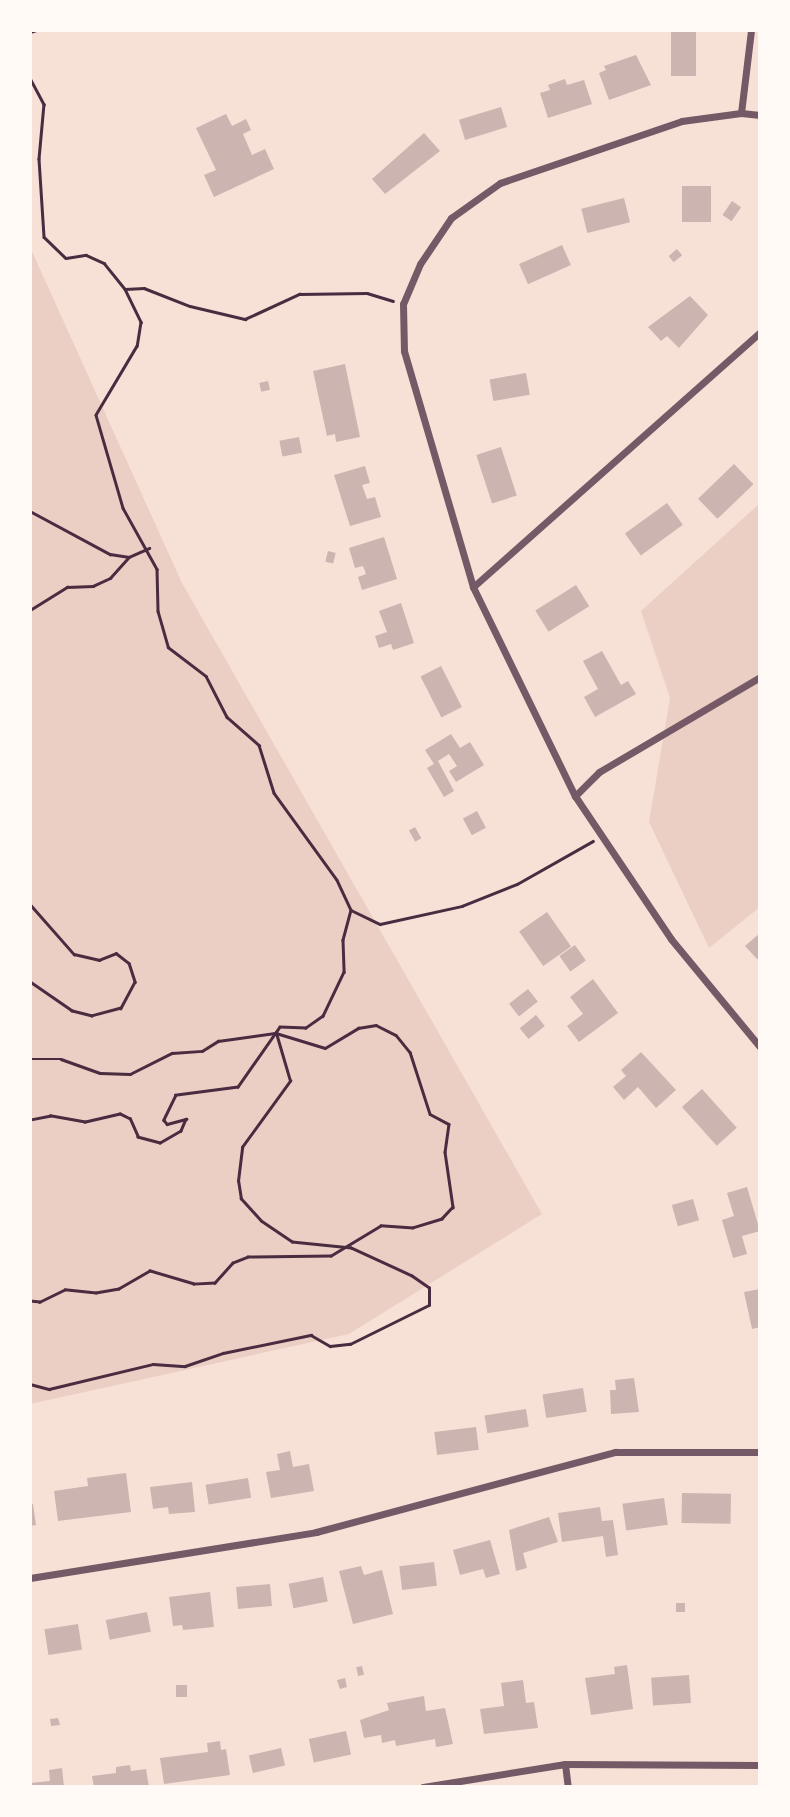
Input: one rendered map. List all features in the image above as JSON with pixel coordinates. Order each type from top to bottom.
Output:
[{"type":"street","points":[[741,113],[751,30]]},
{"type":"street","points":[[760,116],[741,113],[682,121],[500,183],[451,218],[420,264],[403,304],[404,351],[473,587],[575,796],[671,939],[760,1046]]},
{"type":"street","points":[[473,587],[760,332]]},
{"type":"street","points":[[575,796],[599,772],[760,677]]},
{"type":"street","points":[[30,1578],[316,1532],[615,1452],[760,1452]]},
{"type":"street","points":[[565,1764],[568,1787]]},
{"type":"street","points":[[423,1787],[565,1764],[760,1765]]},
{"type":"path","points":[[30,32],[36,30]]},
{"type":"path","points":[[30,78],[44,104],[39,159],[44,237],[66,258],[86,255],[104,263],[125,289],[141,322],[137,346],[96,415],[123,508],[132,529],[149,548],[157,569],[158,611],[168,648],[206,676],[227,716],[259,745],[274,793],[337,880],[351,910],[380,924],[462,906],[551,867],[601,835]]},
{"type":"path","points":[[125,289],[144,288],[190,306],[245,319],[299,294],[367,293],[403,304]]},
{"type":"path","points":[[30,510],[89,544],[129,557]]},
{"type":"path","points":[[30,610],[67,587],[93,586],[110,578],[129,557],[149,548]]},
{"type":"path","points":[[30,904],[74,954],[99,960],[116,953],[129,962],[135,982],[121,1008],[92,1016],[63,1006],[30,982]]},
{"type":"path","points":[[30,1059],[61,1059],[100,1073],[130,1074],[172,1053],[276,1033],[292,1024],[306,1028],[323,1016],[344,972],[343,940],[351,910]]},
{"type":"path","points":[[30,1300],[40,1301],[65,1290],[96,1293],[119,1289],[150,1271],[194,1284],[215,1283],[233,1263],[248,1257],[307,1258],[351,1248],[381,1226],[413,1228],[442,1219],[453,1207],[445,1152],[449,1124],[430,1114],[418,1064],[396,1035],[376,1026],[358,1028],[325,1048],[276,1033]]},
{"type":"path","points":[[30,1120],[51,1116],[85,1122],[120,1114],[130,1119],[138,1137],[160,1143],[187,1122],[183,1117],[171,1124],[164,1120],[176,1095],[238,1087],[276,1033]]},
{"type":"path","points":[[30,1384],[49,1389],[153,1364],[186,1366],[223,1353],[310,1335],[330,1346],[351,1344],[429,1305],[429,1288],[412,1276],[351,1248],[292,1242],[261,1221],[241,1199],[237,1181],[243,1147],[290,1081],[276,1033]]},
{"type":"shaded area","points":[[30,247],[182,583],[542,1214],[349,1334],[30,1404]]},
{"type":"shaded area","points":[[760,503],[760,907],[709,948],[649,822],[670,698],[641,611]]},
{"type":"building","points":[[671,30],[696,30],[696,76],[671,76]]},
{"type":"building","points":[[636,55],[651,85],[609,100],[599,73],[606,70],[604,66]]},
{"type":"building","points":[[565,79],[567,85],[584,80],[592,104],[548,118],[540,93],[550,90],[548,85]]},
{"type":"building","points":[[501,107],[507,127],[465,140],[459,120]]},
{"type":"building","points":[[226,114],[232,126],[246,119],[251,130],[243,134],[252,155],[265,149],[274,169],[214,197],[204,175],[216,170],[196,128]]},
{"type":"building","points":[[424,133],[440,151],[385,194],[372,179]]},
{"type":"building","points":[[682,186],[711,186],[711,222],[682,222]]},
{"type":"building","points":[[624,198],[630,222],[587,233],[581,209]]},
{"type":"building","points":[[732,201],[741,207],[732,221],[722,215]]},
{"type":"building","points":[[562,245],[571,265],[528,284],[519,264]]},
{"type":"building","points":[[677,249],[682,255],[674,262],[669,256]]},
{"type":"building","points":[[690,296],[708,315],[679,348],[667,336],[661,341],[648,327]]},
{"type":"building","points":[[345,364],[360,437],[336,442],[335,434],[327,436],[313,371]]},
{"type":"building","points":[[526,373],[530,395],[493,401],[490,379]]},
{"type":"building","points":[[268,381],[270,390],[261,392],[259,383]]},
{"type":"building","points":[[299,437],[302,453],[282,457],[279,441]]},
{"type":"building","points":[[501,447],[517,496],[492,504],[476,455]]},
{"type":"building","points":[[734,464],[753,484],[717,519],[698,499]]},
{"type":"building","points":[[365,466],[370,483],[362,485],[367,499],[375,497],[381,517],[350,526],[334,475]]},
{"type":"building","points":[[667,503],[683,525],[641,555],[625,534]]},
{"type":"building","points":[[384,537],[397,579],[362,590],[358,577],[366,574],[363,566],[355,568],[349,548]]},
{"type":"building","points":[[328,551],[336,553],[333,564],[325,562]]},
{"type":"building","points":[[576,585],[589,606],[549,632],[535,610]]},
{"type":"building","points":[[401,603],[414,643],[393,650],[391,644],[379,648],[375,636],[387,632],[379,611]]},
{"type":"building","points":[[602,651],[621,685],[628,681],[636,694],[595,717],[584,697],[598,689],[583,661]]},
{"type":"building","points":[[441,666],[462,707],[441,717],[421,676]]},
{"type":"building","points":[[451,734],[460,748],[470,742],[484,765],[456,782],[449,771],[457,766],[449,754],[438,761],[454,791],[444,797],[427,768],[434,764],[425,750]]},
{"type":"building","points":[[477,811],[486,828],[472,835],[463,819]]},
{"type":"building","points":[[415,827],[421,838],[415,842],[409,830]]},
{"type":"building","points":[[547,912],[571,946],[543,966],[519,932]]},
{"type":"building","points":[[760,933],[760,957],[757,959],[745,946]]},
{"type":"building","points":[[575,945],[586,961],[570,971],[559,956]]},
{"type":"building","points":[[593,979],[618,1013],[579,1042],[567,1026],[583,1014],[570,997]]},
{"type":"building","points":[[528,989],[538,1002],[519,1016],[509,1004]]},
{"type":"building","points":[[536,1015],[545,1026],[528,1039],[520,1028]]},
{"type":"building","points":[[641,1052],[676,1090],[656,1108],[638,1087],[624,1100],[613,1087],[626,1076],[621,1070]]},
{"type":"building","points":[[702,1089],[737,1128],[717,1146],[682,1107]]},
{"type":"building","points":[[747,1187],[760,1231],[742,1236],[747,1254],[733,1258],[722,1220],[734,1216],[727,1193]]},
{"type":"building","points":[[693,1199],[699,1220],[678,1226],[672,1205]]},
{"type":"building","points":[[760,1289],[760,1327],[752,1329],[744,1292]]},
{"type":"building","points":[[634,1378],[639,1412],[611,1414],[610,1390],[616,1390],[615,1380]]},
{"type":"building","points":[[583,1388],[587,1412],[546,1418],[543,1394]]},
{"type":"building","points":[[526,1409],[529,1427],[487,1433],[485,1416]]},
{"type":"building","points":[[476,1427],[479,1450],[437,1455],[434,1432]]},
{"type":"building","points":[[290,1451],[293,1467],[309,1464],[314,1491],[271,1498],[266,1472],[280,1470],[277,1454]]},
{"type":"building","points":[[126,1473],[131,1512],[58,1521],[54,1491],[88,1486],[87,1478]]},
{"type":"building","points":[[248,1478],[251,1498],[209,1504],[206,1485]]},
{"type":"building","points":[[192,1482],[195,1512],[169,1514],[168,1507],[153,1509],[150,1487]]},
{"type":"building","points":[[682,1493],[731,1494],[730,1524],[681,1523]]},
{"type":"building","points":[[664,1498],[668,1525],[626,1531],[622,1504]]},
{"type":"building","points":[[30,1504],[33,1504],[36,1525],[30,1526]]},
{"type":"building","points":[[600,1507],[602,1521],[613,1520],[618,1555],[606,1557],[603,1536],[562,1542],[558,1513]]},
{"type":"building","points":[[549,1517],[558,1542],[523,1553],[527,1568],[516,1571],[509,1530]]},
{"type":"building","points":[[490,1540],[500,1574],[486,1578],[483,1569],[460,1575],[453,1550]]},
{"type":"building","points":[[434,1562],[437,1586],[402,1590],[399,1566]]},
{"type":"building","points":[[361,1566],[364,1575],[382,1570],[393,1614],[353,1624],[339,1571]]},
{"type":"building","points":[[323,1577],[328,1602],[293,1608],[289,1584]]},
{"type":"building","points":[[270,1584],[272,1606],[238,1609],[236,1587]]},
{"type":"building","points":[[210,1592],[214,1627],[183,1630],[182,1625],[173,1626],[169,1597]]},
{"type":"building","points":[[676,1603],[685,1603],[685,1612],[676,1612]]},
{"type":"building","points":[[147,1612],[151,1632],[110,1640],[106,1620]]},
{"type":"building","points":[[78,1624],[82,1650],[48,1655],[44,1629]]},
{"type":"building","points":[[627,1665],[633,1709],[591,1715],[585,1678],[615,1674],[614,1667]]},
{"type":"building","points":[[362,1666],[364,1675],[358,1676],[356,1667]]},
{"type":"building","points":[[689,1675],[691,1703],[653,1706],[651,1678]]},
{"type":"building","points":[[345,1678],[347,1687],[340,1689],[337,1680]]},
{"type":"building","points":[[523,1680],[526,1703],[534,1702],[538,1728],[484,1734],[480,1709],[504,1706],[501,1683]]},
{"type":"building","points":[[176,1685],[187,1685],[187,1697],[176,1697]]},
{"type":"building","points":[[424,1696],[426,1711],[445,1708],[453,1744],[436,1747],[435,1739],[396,1746],[395,1740],[382,1743],[381,1735],[364,1738],[360,1720],[389,1710],[387,1703]]},
{"type":"building","points":[[58,1718],[60,1725],[51,1726],[50,1719]]},
{"type":"building","points":[[346,1731],[351,1754],[314,1762],[309,1739]]},
{"type":"building","points":[[220,1741],[221,1750],[226,1749],[230,1775],[164,1784],[160,1758],[208,1752],[207,1743]]},
{"type":"building","points":[[281,1748],[285,1766],[253,1773],[249,1755]]},
{"type":"building","points":[[130,1765],[131,1771],[146,1769],[149,1787],[94,1787],[92,1776],[116,1773],[116,1767]]},
{"type":"building","points":[[62,1768],[64,1787],[30,1787],[30,1783],[50,1781],[49,1770]]}]
